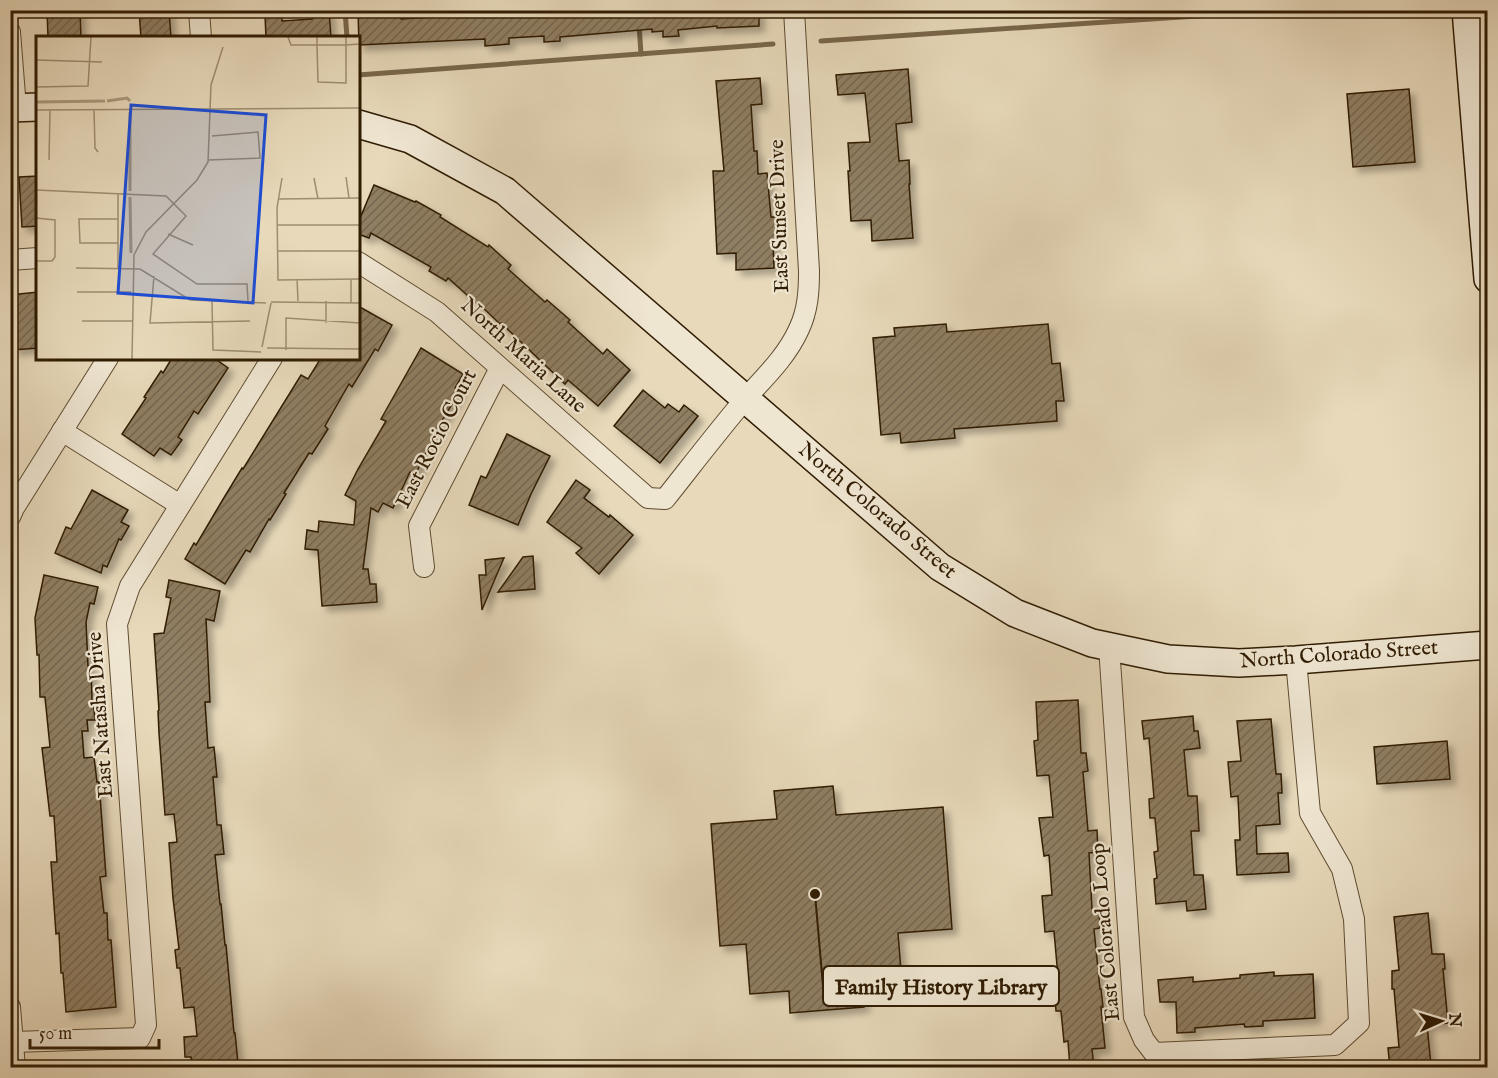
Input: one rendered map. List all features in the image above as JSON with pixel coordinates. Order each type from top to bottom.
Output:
[{"type":"street","points":[[199,10],[201,36]]},
{"type":"street","name":"East Sunset Drive","points":[[648,498],[665,499],[745,399],[780,360],[799,330],[806,310],[809,271],[794,10]]},
{"type":"street","points":[[1466,10],[1488,279]]},
{"type":"street","points":[[10,32],[21,108]]},
{"type":"street","name":"North Colorado Street","points":[[360,125],[410,139],[505,191],[940,567],[1015,613],[1092,643],[1168,659],[1239,663],[1488,645]]},
{"type":"street","points":[[10,260],[36,258]]},
{"type":"street","name":"North Maria Lane","points":[[360,263],[437,312],[648,498]]},
{"type":"street","points":[[10,517],[107,360]]},
{"type":"street","name":"East Natasha Drive","points":[[14,1042],[140,1038],[146,1025],[117,624],[130,586],[271,360]]},
{"type":"street","name":"East Rocio Court","points":[[424,567],[418,526],[500,368]]},
{"type":"street","points":[[62,430],[180,505]]},
{"type":"street","name":"East Colorado Loop","points":[[1109,646],[1134,1017],[1144,1040],[1154,1053],[1335,1045],[1359,1023],[1354,919],[1342,869],[1310,813],[1296,660]]},
{"type":"street","points":[[10,1007],[15,1068]]},
{"type":"building","points":[[47,10],[80,10],[81,36],[48,36]]},
{"type":"building","points":[[139,10],[169,10],[171,36],[141,36]]},
{"type":"building","points":[[329,10],[331,36],[266,36],[265,15],[282,14],[282,21],[312,19],[312,11]]},
{"type":"building","points":[[358,10],[376,10],[376,16],[401,14],[401,19],[434,17],[434,10],[759,10],[759,26],[717,28],[717,26],[678,30],[679,36],[663,37],[663,31],[652,32],[652,29],[560,37],[560,41],[544,42],[544,36],[509,38],[509,44],[485,46],[485,39],[360,45]]},
{"type":"building","points":[[908,69],[912,122],[896,124],[899,161],[909,160],[913,238],[872,241],[871,220],[851,221],[848,171],[850,171],[848,143],[870,142],[865,93],[838,95],[836,75]]},
{"type":"building","points":[[760,78],[762,104],[751,105],[754,151],[757,151],[758,174],[767,173],[771,217],[776,217],[777,243],[773,243],[774,268],[736,270],[736,253],[717,254],[713,171],[724,171],[716,81]]},
{"type":"building","points":[[1409,89],[1415,162],[1353,167],[1347,94]]},
{"type":"building","points":[[36,176],[36,226],[22,227],[19,177]]},
{"type":"building","points":[[374,185],[416,201],[441,215],[440,217],[488,247],[489,245],[511,265],[508,269],[545,302],[547,300],[570,320],[568,322],[603,354],[607,349],[630,370],[598,406],[568,380],[565,384],[501,323],[448,278],[446,281],[429,271],[431,267],[371,233],[369,238],[360,235],[360,218]]},
{"type":"building","points":[[36,292],[36,348],[13,350],[10,295]]},
{"type":"building","points":[[360,307],[392,325],[378,351],[375,349],[352,387],[349,384],[325,426],[328,429],[312,454],[309,453],[250,552],[246,550],[225,584],[185,559],[194,543],[196,545],[301,375],[308,379],[320,360],[360,360]]},
{"type":"building","points":[[946,324],[947,332],[1048,324],[1052,364],[1060,363],[1064,401],[1056,401],[1057,421],[954,429],[955,438],[901,443],[900,433],[881,435],[873,338],[895,336],[894,328]]},
{"type":"building","points":[[421,348],[463,374],[455,388],[460,391],[415,475],[410,472],[393,508],[383,503],[378,512],[371,508],[363,569],[368,569],[370,584],[376,584],[377,602],[322,606],[318,550],[305,549],[307,530],[318,532],[319,521],[354,525],[356,501],[345,495],[386,421],[381,419]]},
{"type":"building","points":[[171,360],[217,360],[228,368],[198,414],[194,411],[178,437],[182,440],[171,455],[160,448],[154,456],[122,434],[161,371],[163,373]]},
{"type":"building","points":[[643,390],[665,408],[668,404],[679,412],[684,405],[698,416],[660,463],[614,426]]},
{"type":"building","points":[[507,434],[550,456],[518,525],[469,505],[481,476],[486,478]]},
{"type":"building","points":[[576,480],[590,490],[584,498],[609,517],[610,515],[633,535],[599,574],[576,553],[582,548],[547,522]]},
{"type":"building","points":[[92,490],[128,510],[121,522],[129,526],[121,540],[119,539],[107,567],[103,565],[101,573],[55,553],[66,527],[71,529]]},
{"type":"building","points":[[533,556],[535,589],[498,592],[523,557]]},
{"type":"building","points":[[504,558],[482,610],[479,575],[486,575],[485,560]]},
{"type":"building","points":[[44,575],[98,587],[94,604],[90,603],[86,622],[88,666],[91,666],[95,720],[87,720],[88,731],[82,731],[84,758],[94,757],[97,782],[99,782],[106,876],[100,877],[104,913],[107,913],[108,940],[111,940],[116,1007],[66,1012],[59,933],[56,934],[51,862],[57,862],[54,816],[50,816],[42,748],[50,747],[45,697],[40,697],[35,618]]},
{"type":"building","points":[[169,580],[220,591],[214,621],[206,619],[210,702],[205,702],[208,748],[214,747],[217,777],[213,777],[217,825],[221,825],[224,854],[215,855],[238,1063],[192,1067],[191,1057],[185,1057],[184,1037],[197,1036],[194,1007],[184,1008],[180,968],[177,968],[175,950],[179,949],[169,843],[177,842],[174,814],[165,815],[154,634],[164,633],[171,598],[166,597]]},
{"type":"building","points":[[1078,700],[1081,753],[1086,753],[1088,771],[1083,772],[1088,831],[1097,830],[1098,852],[1089,853],[1092,909],[1099,909],[1100,928],[1094,929],[1105,1048],[1092,1049],[1094,1068],[1070,1068],[1068,1041],[1064,1042],[1061,1011],[1056,1011],[1053,977],[1058,977],[1054,931],[1045,932],[1042,896],[1052,895],[1049,855],[1044,856],[1039,818],[1053,817],[1049,775],[1037,776],[1034,741],[1038,740],[1036,702]]},
{"type":"building","points":[[1193,716],[1194,731],[1198,731],[1200,748],[1184,750],[1188,796],[1197,796],[1199,831],[1191,831],[1194,875],[1203,875],[1206,909],[1187,911],[1186,901],[1156,904],[1154,879],[1157,878],[1154,852],[1158,851],[1155,818],[1150,818],[1149,799],[1154,798],[1149,738],[1144,739],[1142,721]]},
{"type":"building","points":[[1271,719],[1276,774],[1281,774],[1282,793],[1278,793],[1280,824],[1256,826],[1257,854],[1288,853],[1289,872],[1237,875],[1235,840],[1240,840],[1238,796],[1231,797],[1228,762],[1241,761],[1237,721]]},
{"type":"building","points":[[1447,741],[1450,779],[1377,784],[1374,747]]},
{"type":"building","points":[[833,786],[836,815],[943,807],[952,929],[898,933],[902,983],[863,986],[864,1007],[790,1013],[789,991],[750,994],[746,944],[720,946],[711,824],[777,819],[774,791]]},
{"type":"building","points":[[1428,913],[1432,954],[1444,954],[1445,969],[1443,969],[1448,1023],[1427,1025],[1431,1065],[1390,1068],[1388,1048],[1399,1047],[1394,989],[1392,989],[1392,971],[1399,970],[1394,917]]},
{"type":"building","points":[[1274,972],[1274,976],[1313,974],[1315,1018],[1263,1021],[1263,1026],[1245,1027],[1244,1024],[1195,1028],[1195,1032],[1177,1033],[1176,1002],[1160,1002],[1158,980],[1193,977],[1193,982]]},
{"type":"waterway","points":[[345,10],[347,36]]},
{"type":"waterway","points":[[821,41],[1286,10]]},
{"type":"waterway","points":[[639,24],[641,54]]},
{"type":"waterway","points":[[360,75],[773,44]]},
{"type":"place","name":"Family History Library","points":[[815,894]]}]
